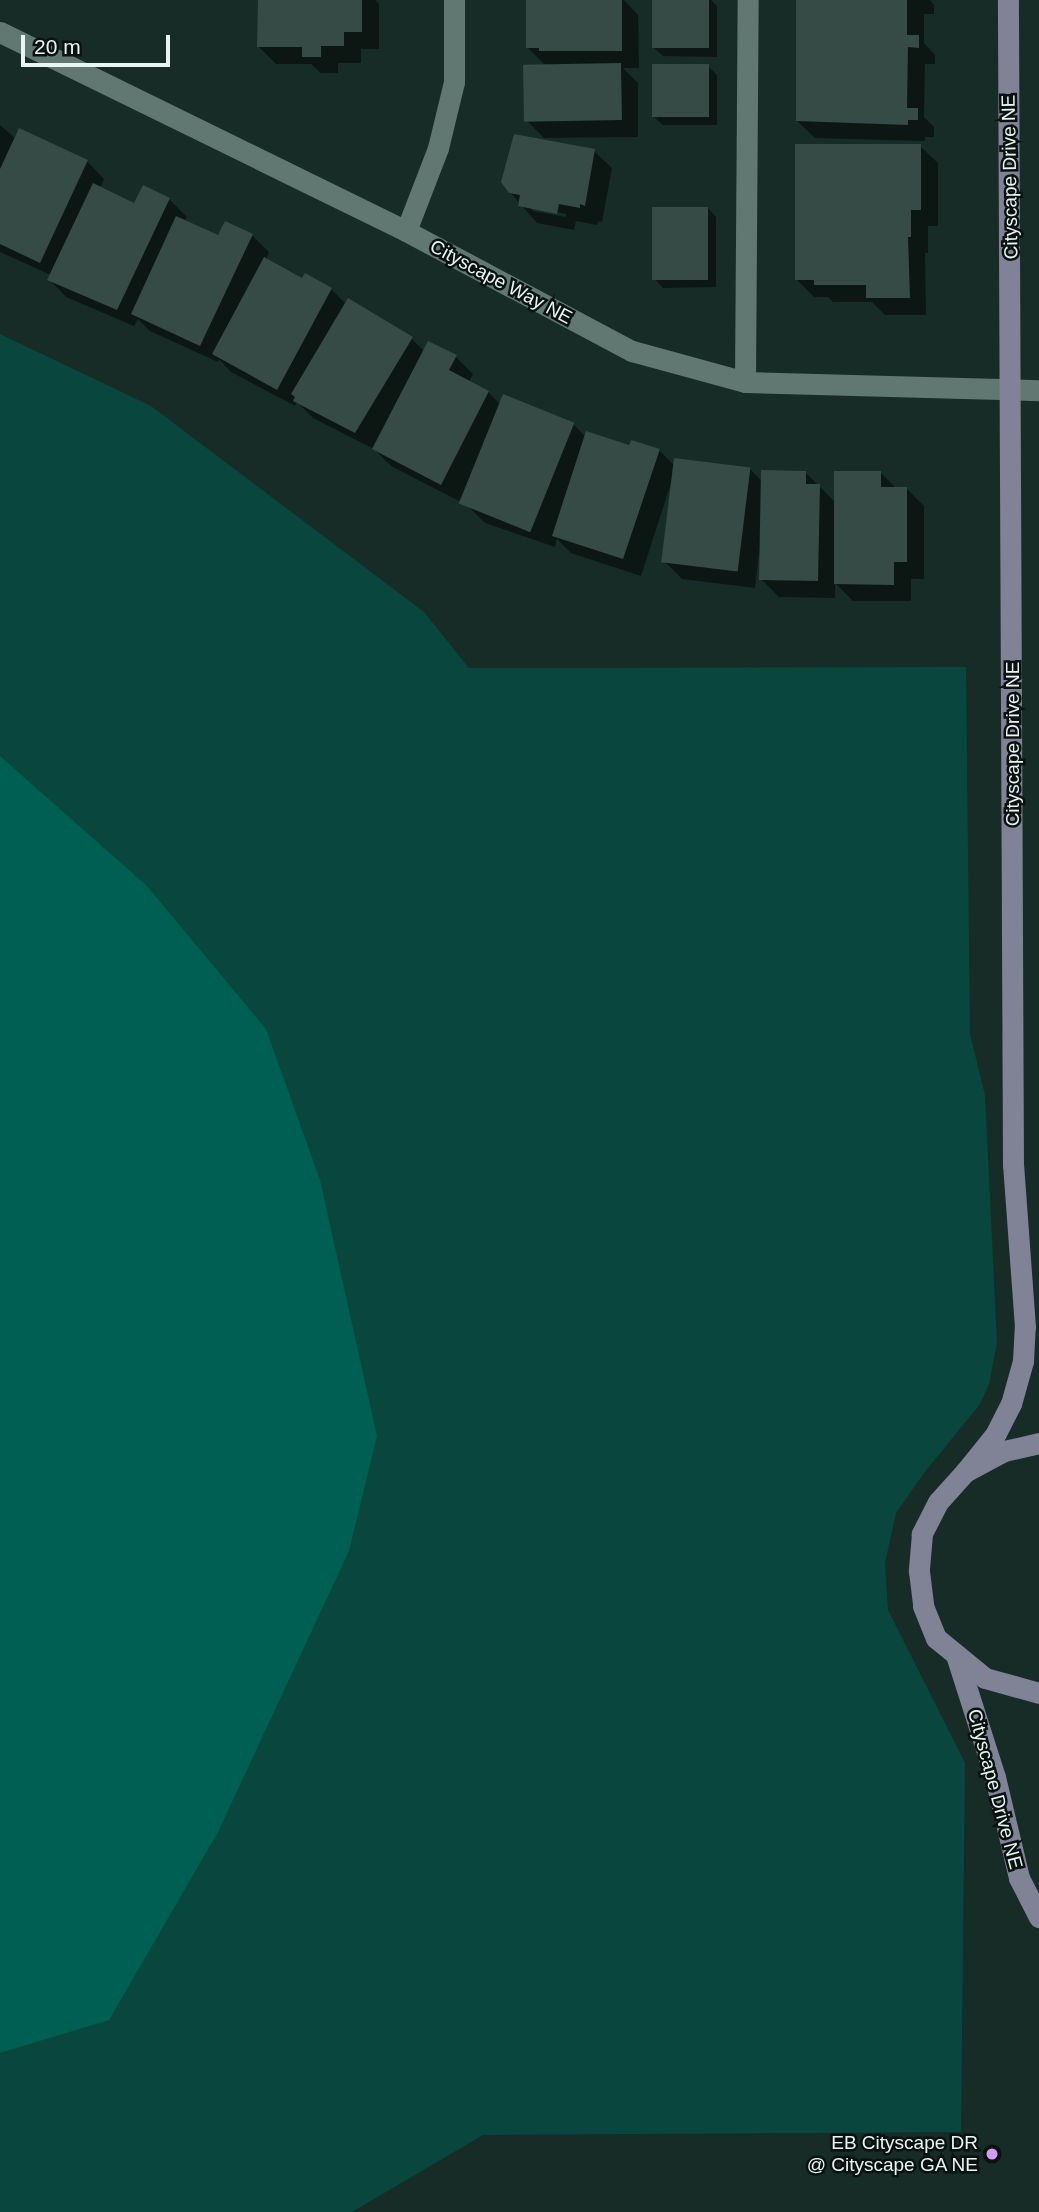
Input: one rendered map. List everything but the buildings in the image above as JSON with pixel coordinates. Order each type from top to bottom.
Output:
[{"type":"street","points":[[406,232],[438,148],[454,82],[454,0]]},
{"type":"street","points":[[744,382],[748,0]]},
{"type":"street","name":"Cityscape Drive NE","points":[[965,1472],[995,1434],[1011,1404],[1023,1361],[1025,1327],[1015,1222],[1013,1165],[1012,390],[1008,0]]},
{"type":"street","name":"Cityscape Way NE","points":[[0,32],[406,232],[632,351],[744,382],[1039,390]]},
{"type":"street","points":[[1039,1443],[1003,1451],[965,1472],[937,1502],[922,1534],[919,1571],[923,1606],[936,1638],[957,1658],[985,1678],[1039,1693]]},
{"type":"street","name":"Cityscape Drive NE","points":[[957,1658],[995,1777],[1019,1878],[1039,1917]]},
{"type":"shaded area","points":[[0,334],[151,406],[424,612],[469,668],[966,667],[970,1034],[985,1095],[997,1343],[989,1384],[980,1404],[924,1473],[896,1513],[885,1563],[888,1610],[965,1763],[961,2132],[483,2135],[352,2212],[0,2212]]},
{"type":"shaded area","points":[[0,756],[147,886],[266,1029],[320,1180],[377,1436],[349,1551],[218,1832],[109,2020],[0,2053]]},
{"type":"place","name":"EB Cityscape DR @ Cityscape GA NE","points":[[992,2154]]}]
